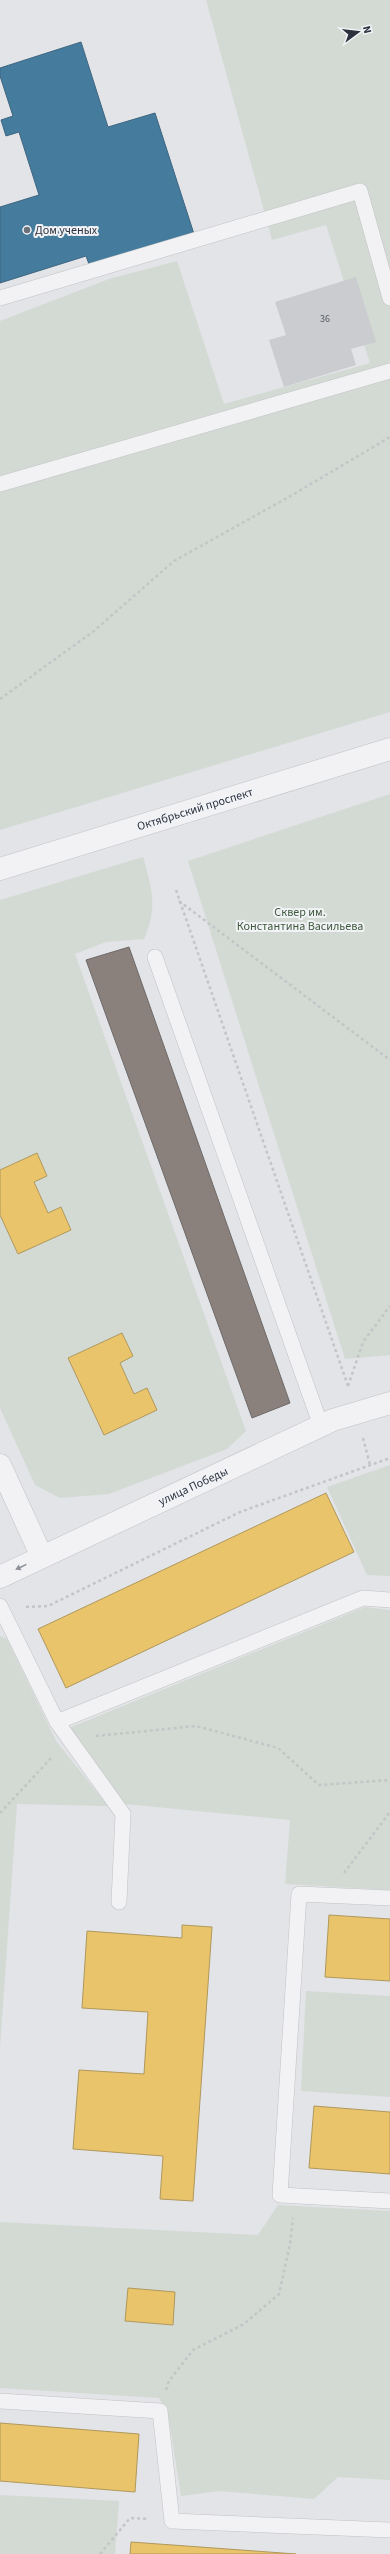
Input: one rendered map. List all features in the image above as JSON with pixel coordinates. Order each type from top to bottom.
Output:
[{"type":"street","name":"Октябрьский проспект","points":[[0,869],[390,749]]},
{"type":"street","name":"улица Победы","points":[[0,1577],[321,1426],[390,1403]]},
{"type":"street","points":[[0,1465],[42,1557]]},
{"type":"lane","points":[[0,298],[360,191],[390,298]]},
{"type":"lane","points":[[0,484],[390,371]]},
{"type":"lane","points":[[155,956],[321,1426]]},
{"type":"lane","points":[[57,1722],[363,1598],[390,1600]]},
{"type":"lane","points":[[1,1607],[57,1722],[123,1814],[119,1902]]},
{"type":"lane","points":[[390,1898],[298,1894],[280,2195],[390,2201]]},
{"type":"lane","points":[[0,2400],[160,2412],[172,2520],[390,2530]]},
{"type":"path","points":[[0,699],[94,631],[174,561],[294,494],[390,437]]},
{"type":"path","points":[[176,890],[348,1386],[363,1342],[390,1306]]},
{"type":"path","points":[[179,900],[390,1060]]},
{"type":"path","points":[[1,1607],[48,1606],[240,1512],[390,1458]]},
{"type":"path","points":[[0,1813],[69,1738],[196,1726],[278,1748],[319,1784],[390,1780]]},
{"type":"path","points":[[327,1896],[390,1812]]},
{"type":"path","points":[[160,2412],[169,2381],[193,2350],[244,2324],[279,2294],[290,2244],[295,2196]]},
{"type":"path","points":[[100,2554],[130,2518],[172,2520]]},
{"type":"green space","points":[[206,0],[390,0],[390,712],[0,830],[0,321],[109,279],[177,261],[224,404],[370,363],[326,225],[272,240]]},
{"type":"green space","name":"Сквер им. Константина Васильева","points":[[390,794],[390,1355],[345,1359],[188,861]]},
{"type":"green space","points":[[143,857],[152,898],[151,917],[144,939],[106,942],[75,954],[246,1431],[227,1449],[109,1494],[60,1498],[35,1485],[0,1408],[0,900]]},
{"type":"green space","points":[[390,1465],[390,1576],[367,1575],[327,1487]]},
{"type":"green space","points":[[365,1607],[390,1610],[390,1890],[285,1884],[290,1820],[125,1804],[69,1728]]},
{"type":"green space","points":[[0,1636],[7,1639],[56,1741],[108,1806],[17,1804],[0,2048]]},
{"type":"green space","points":[[306,1991],[390,1996],[390,2097],[301,2091]]},
{"type":"green space","points":[[278,2205],[390,2211],[390,2480],[338,2477],[314,2499],[219,2491],[181,2496],[168,2414],[159,2398],[0,2388],[0,2222],[258,2235]]},
{"type":"green space","points":[[0,2495],[119,2501],[115,2554],[0,2554]]},
{"type":"building: Homes","points":[[37,1153],[47,1176],[34,1182],[48,1213],[61,1207],[71,1230],[18,1254],[0,1215],[0,1170]]},
{"type":"building: Homes","points":[[122,1333],[133,1356],[120,1363],[134,1394],[147,1388],[157,1410],[104,1435],[68,1358]]},
{"type":"building: Homes","points":[[326,1493],[354,1552],[66,1688],[38,1629]]},
{"type":"building: Homes","points":[[329,1915],[390,1919],[390,1981],[325,1977]]},
{"type":"building: Homes","points":[[182,1925],[212,1927],[193,2201],[160,2199],[163,2156],[73,2149],[79,2070],[144,2074],[148,2012],[82,2008],[87,1931],[182,1938]]},
{"type":"building: Homes","points":[[314,2106],[390,2112],[390,2174],[309,2168]]},
{"type":"building: Homes","points":[[128,2288],[175,2292],[173,2325],[125,2321]]},
{"type":"building: Homes","points":[[0,2423],[139,2434],[135,2492],[0,2481]]},
{"type":"building: Homes","points":[[131,2542],[296,2554],[130,2554]]},
{"type":"building: Public","points":[[81,42],[108,127],[155,113],[194,234],[90,267],[86,256],[0,283],[0,207],[39,195],[19,132],[6,136],[1,120],[13,116],[0,76],[0,68]]},
{"type":"building: Industry","points":[[129,947],[290,1403],[252,1418],[86,960]]},
{"type":"building: Other","points":[[356,277],[376,342],[351,349],[356,365],[284,387],[269,340],[286,335],[275,302]]},
{"type":"place","name":"Дом ученых","points":[[27,230]]}]
